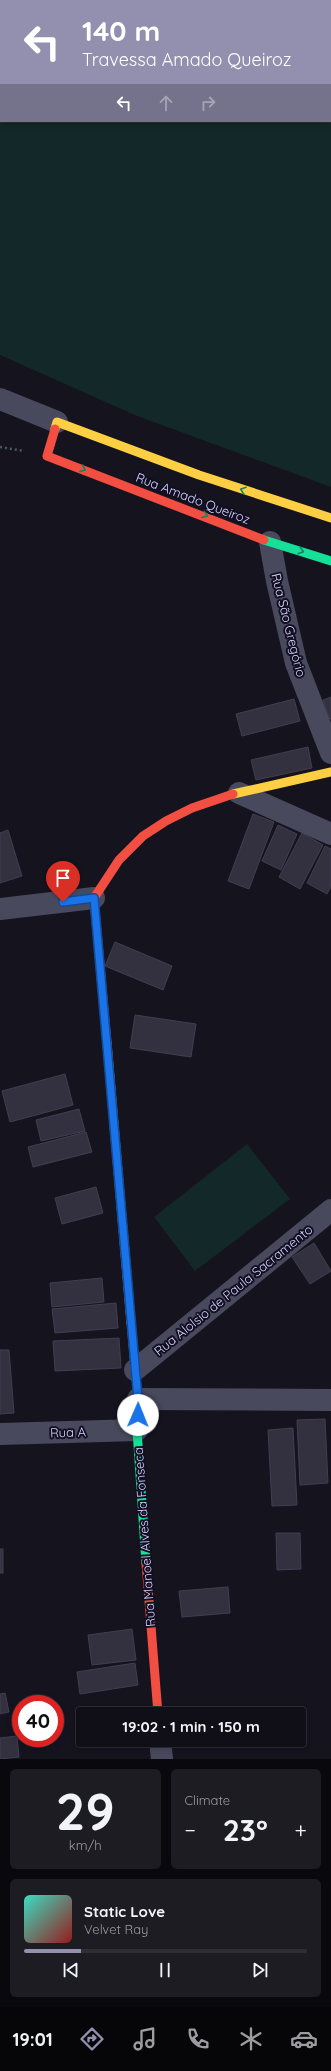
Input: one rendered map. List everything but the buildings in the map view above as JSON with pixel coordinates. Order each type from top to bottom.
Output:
[{"type":"street","points":[[0,399],[57,422]]},
{"type":"street","name":"Rua Amado Queiroz","points":[[331,518],[199,475],[57,422],[47,456],[270,542],[331,561]]},
{"type":"street","name":"Rua São Gregório","points":[[270,542],[296,662],[331,753]]},
{"type":"street","points":[[0,909],[94,898],[123,854],[144,834],[190,809],[239,793],[331,772]]},
{"type":"street","points":[[239,793],[331,834]]},
{"type":"street","name":"Rua Manoel Alves da Fonseca","points":[[94,898],[136,1370],[138,1399],[137,1430],[157,1707]]},
{"type":"street","name":"Rua Alolsio de Paula Sacramento","points":[[136,1370],[331,1210]]},
{"type":"street","points":[[138,1399],[331,1400]]},
{"type":"street","name":"Rua A","points":[[0,1434],[137,1430]]},
{"type":"street","points":[[161,1747],[162,1759]]},
{"type":"green space","points":[[0,122],[331,122],[331,487],[137,416],[0,355]]},
{"type":"green space","points":[[247,1144],[290,1199],[195,1271],[154,1217]]},
{"type":"traffic: fast","points":[[264,540],[331,561]]},
{"type":"traffic: fast","points":[[131,1322],[138,1399],[137,1430],[146,1563]]},
{"type":"traffic: slow","points":[[55,429],[57,422],[199,475],[331,518]]},
{"type":"traffic: slow","points":[[233,794],[331,772]]},
{"type":"traffic: slow","points":[[107,1043],[131,1322]]},
{"type":"traffic: jam","points":[[55,429],[47,456],[264,540]]},
{"type":"traffic: jam","points":[[107,1043],[94,898],[119,860],[143,836],[166,821],[192,808],[233,794]]},
{"type":"traffic: jam","points":[[146,1563],[157,1707]]},
{"type":"route","points":[[63,902],[94,898],[138,1399],[138,1415]]}]
